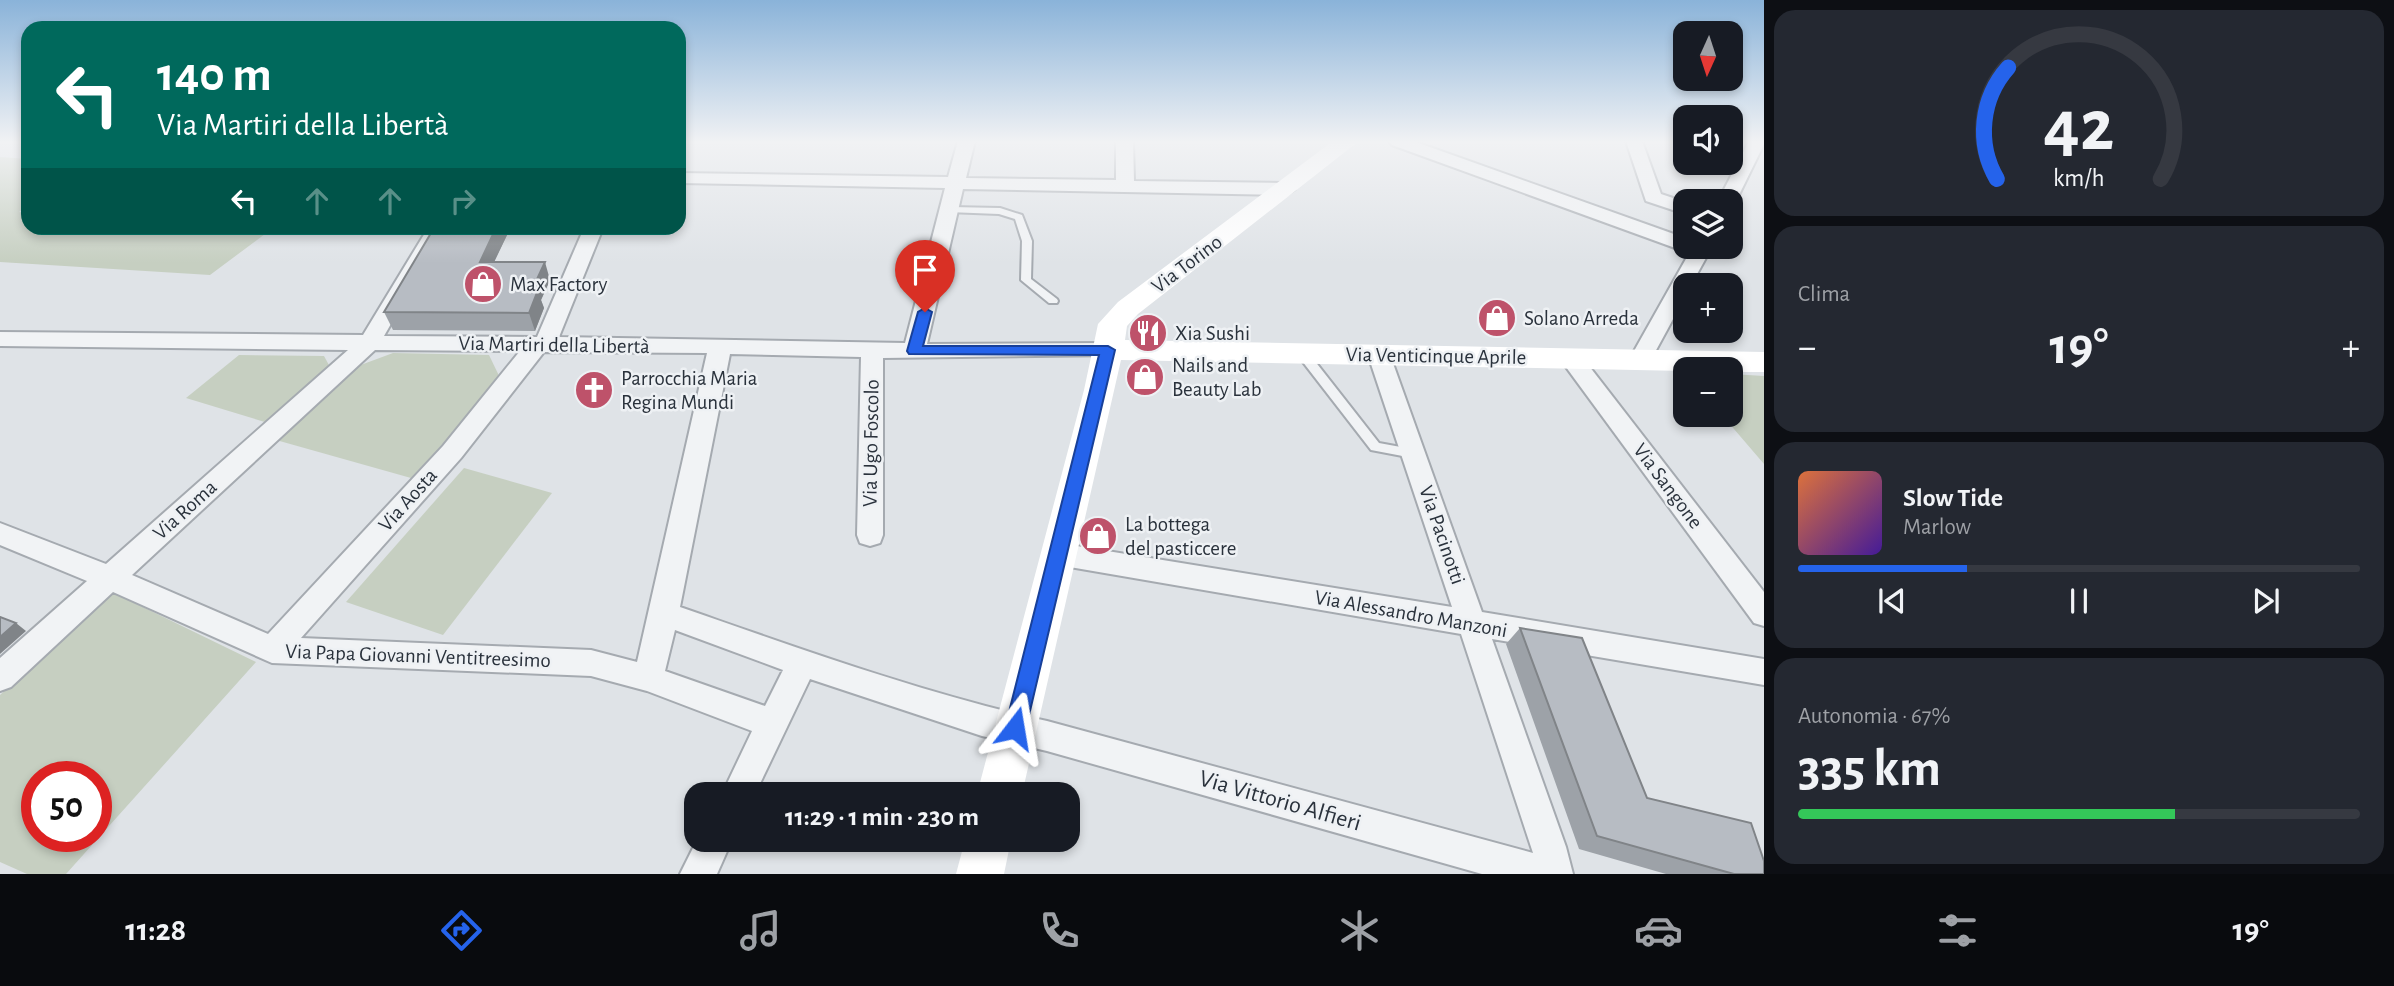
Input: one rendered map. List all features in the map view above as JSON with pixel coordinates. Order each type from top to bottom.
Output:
[{"type":"main road","name":"Via Torino","points":[[1002,782],[1113,324],[1128,308],[1295,182]]},
{"type":"main road","name":"Via Venticinque Aprile","points":[[1108,350],[1764,362]]},
{"type":"main road","points":[[980,874],[985,852]]},
{"type":"street","points":[[890,182],[1286,189]]},
{"type":"street","points":[[1125,182],[1125,187]]},
{"type":"street","points":[[1512,182],[1673,239]]},
{"type":"street","points":[[1648,182],[1653,198],[1673,204]]},
{"type":"street","points":[[914,351],[957,183]]},
{"type":"street","name":"Via Roma","points":[[0,677],[369,343],[433,235]]},
{"type":"street","name":"Via Aosta","points":[[272,650],[453,452],[541,345],[591,235]]},
{"type":"street","points":[[1640,360],[1689,259]]},
{"type":"street","name":"Via Martiri della Libertà","points":[[0,339],[720,346],[872,351],[1108,350]]},
{"type":"street","points":[[648,678],[720,346]]},
{"type":"street","name":"Via Ugo Foscolo","points":[[870,535],[872,351]]},
{"type":"street","name":"Via Pacinotti","points":[[1379,355],[1549,847],[1555,874]]},
{"type":"street","name":"Via Sangone","points":[[1571,358],[1764,614]]},
{"type":"street","name":"Via Papa Giovanni Ventitreesimo","points":[[0,534],[110,578],[272,650],[590,663],[648,678],[773,724]]},
{"type":"street","name":"Via Alessandro Manzoni","points":[[1058,554],[1764,672]]},
{"type":"street","points":[[664,614],[802,663],[982,721],[1015,728]]},
{"type":"street","points":[[744,782],[802,663]]},
{"type":"street","name":"Via Vittorio Alfieri","points":[[1015,728],[1544,874]]},
{"type":"street","points":[[698,874],[709,852]]},
{"type":"lane","points":[[951,210],[1000,211],[1019,218],[1027,241],[1026,280],[1053,301]]},
{"type":"lane","points":[[1303,354],[1375,447],[1413,453]]},
{"type":"green space","points":[[0,182],[21,182],[21,235],[264,235],[210,275],[0,262]]},
{"type":"green space","points":[[393,353],[489,355],[502,382],[411,478],[276,440],[358,366]]},
{"type":"green space","points":[[239,355],[324,356],[330,367],[268,423],[186,398]]},
{"type":"green space","points":[[1743,375],[1764,376],[1764,464],[1732,427],[1743,427]]},
{"type":"green space","points":[[464,468],[552,493],[443,635],[346,602]]},
{"type":"green space","points":[[112,592],[256,662],[112,823],[112,761],[21,761],[21,852],[86,852],[66,874],[27,874],[0,862],[0,695]]},
{"type":"building","name":"Max Factory","points":[[430,235],[493,235],[480,262],[545,262],[532,290],[538,290],[529,313],[384,312]]},
{"type":"building","points":[[0,617],[16,623],[0,637]]},
{"type":"building","points":[[1520,628],[1582,638],[1647,798],[1751,823],[1764,861],[1764,874],[1734,874],[1597,836]]},
{"type":"place","name":"Max Factory","points":[[483,284]]},
{"type":"place","name":"Solano Arreda","points":[[1497,318]]},
{"type":"place","name":"Xia Sushi","points":[[1148,333]]},
{"type":"place","name":"Nails and Beauty Lab","points":[[1145,377]]},
{"type":"place","name":"Parrocchia Maria Regina Mundi","points":[[594,390]]},
{"type":"place","name":"La bottega del pasticcere","points":[[1098,536]]},
{"type":"route","points":[[925,312],[914,351],[1108,350],[1015,728]]}]
